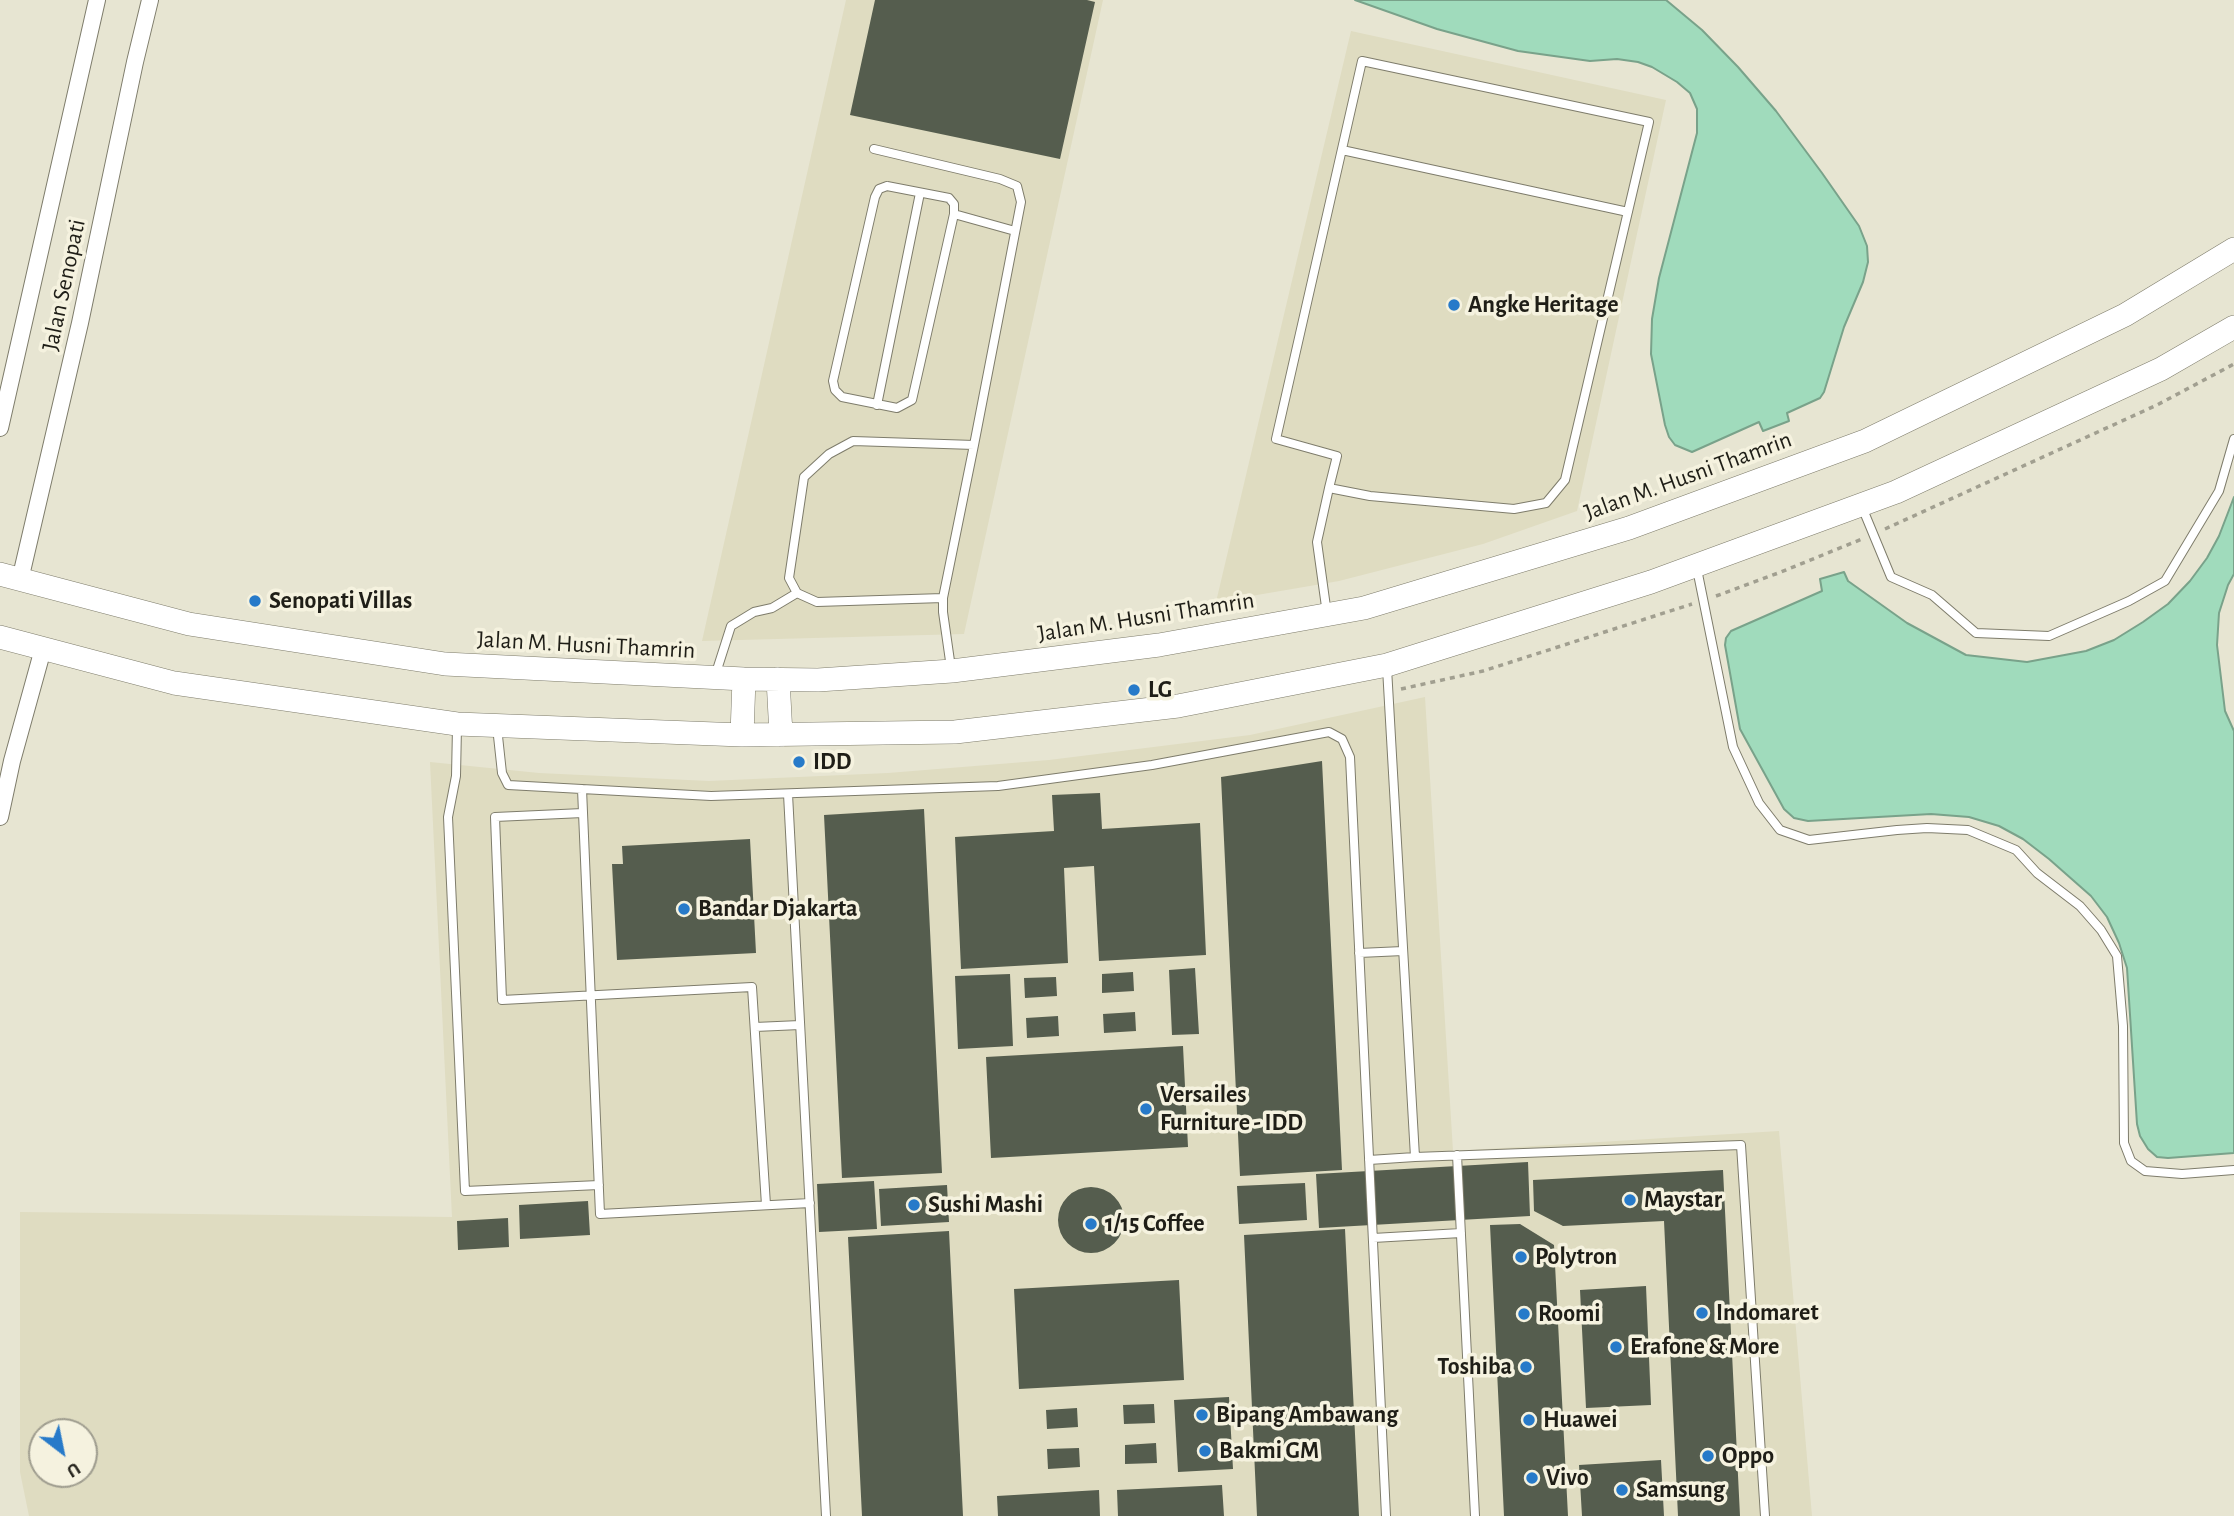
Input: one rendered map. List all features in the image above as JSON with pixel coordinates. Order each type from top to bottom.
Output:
[{"type":"main road","name":"Jalan M. Husni Thamrin","points":[[10,577],[190,624],[445,664],[715,678],[818,680],[952,671],[1158,645],[1364,608],[1629,528],[1865,441],[2125,315],[2234,249]]},
{"type":"main road","points":[[0,636],[174,683],[457,724],[742,735],[968,731],[1178,706],[1387,665],[1697,566],[1896,492],[2161,369],[2234,327]]},
{"type":"main road","points":[[742,735],[744,679]]},
{"type":"main road","points":[[778,679],[781,735]]},
{"type":"street","name":"Jalan Senopati","points":[[0,428],[97,0]]},
{"type":"street","name":"Jalan Senopati","points":[[10,577],[80,323],[150,0]]},
{"type":"street","points":[[0,817],[12,761],[43,649]]},
{"type":"lane","points":[[1327,614],[1317,542],[1329,488],[1337,456],[1276,439],[1362,61],[1649,122],[1565,480],[1546,503],[1514,509],[1370,496],[1329,488]]},
{"type":"lane","points":[[874,149],[1000,178],[1017,186],[1021,202],[943,598],[952,671]]},
{"type":"lane","points":[[1342,150],[1628,212]]},
{"type":"lane","points":[[887,186],[920,193],[949,198],[954,204],[954,215],[912,400],[897,408],[842,397],[835,390],[834,381],[875,197],[879,189],[887,186]]},
{"type":"lane","points":[[877,405],[920,193]]},
{"type":"lane","points":[[954,215],[1015,231]]},
{"type":"lane","points":[[1861,505],[1891,577],[1932,595],[1976,633],[2049,636],[2129,601],[2165,581],[2219,491],[2234,439]]},
{"type":"lane","points":[[943,598],[817,603],[797,593],[789,578],[803,477],[829,454],[853,441],[974,445]]},
{"type":"lane","points":[[1697,566],[1733,747],[1759,803],[1780,830],[1809,841],[1927,828],[1968,831],[2016,850],[2037,873],[2080,906],[2101,930],[2117,956],[2123,1026],[2124,1143],[2131,1161],[2145,1171],[2182,1174],[2234,1170]]},
{"type":"lane","points":[[715,678],[731,626],[754,612],[772,608],[797,593]]},
{"type":"lane","points":[[1387,665],[1415,1157]]},
{"type":"lane","points":[[457,724],[456,776],[448,817],[465,1191],[599,1185]]},
{"type":"lane","points":[[497,725],[502,774],[509,785],[711,796],[998,786],[1152,765],[1329,732],[1342,739],[1350,757],[1386,1516]]},
{"type":"lane","points":[[582,789],[600,1214],[810,1203]]},
{"type":"lane","points":[[788,794],[826,1516]]},
{"type":"lane","points":[[583,813],[495,817],[502,1000],[752,987],[765,1205]]},
{"type":"lane","points":[[1359,953],[1403,951]]},
{"type":"lane","points":[[755,1027],[800,1026]]},
{"type":"lane","points":[[1369,1160],[1741,1145],[1765,1516]]},
{"type":"lane","points":[[1457,1155],[1475,1516]]},
{"type":"lane","points":[[1373,1238],[1461,1233]]},
{"type":"path","points":[[1388,692],[1483,671],[1781,572],[1874,534],[2146,411],[2234,364]]},
{"type":"shaded area","points":[[846,0],[1103,0],[964,634],[702,641]]},
{"type":"shaded area","points":[[1355,0],[1666,0],[1702,30],[1776,111],[1859,226],[1867,246],[1868,262],[1863,282],[1844,327],[1820,398],[1787,413],[1789,421],[1763,431],[1759,422],[1692,452],[1675,445],[1669,437],[1651,354],[1652,319],[1659,278],[1697,133],[1697,109],[1690,93],[1652,67],[1638,62],[1617,59],[1590,61],[1518,51],[1437,29]]},
{"type":"shaded area","name":"Angke Heritage","points":[[1351,31],[1666,100],[1577,511],[1483,544],[1339,581],[1216,602]]},
{"type":"shaded area","points":[[2234,497],[2234,574],[2219,613],[2217,645],[2225,711],[2234,731],[2234,1153],[2157,1157],[2140,1136],[2137,1124],[2127,968],[2107,917],[2091,896],[2023,839],[1999,826],[1969,817],[1931,814],[1808,821],[1794,818],[1784,809],[1740,729],[1725,645],[1731,631],[1822,591],[1820,579],[1844,572],[1848,581],[1907,623],[1966,655],[2027,662],[2086,651],[2114,640],[2168,604],[2207,558]]},
{"type":"shaded area","points":[[1425,697],[1453,1151],[1779,1131],[1812,1516],[29,1516],[20,1472],[20,1212],[452,1217],[430,762],[539,773],[709,781],[888,773],[1049,760],[1250,735]]},
{"type":"building","points":[[875,0],[1095,2],[1060,159],[850,115]]},
{"type":"building","points":[[1322,761],[1342,1170],[1240,1176],[1221,777]]},
{"type":"building","points":[[1100,793],[1102,829],[1200,823],[1206,955],[1099,961],[1094,866],[1064,868],[1068,963],[961,969],[955,837],[1054,831],[1052,795]]},
{"type":"building","points":[[924,809],[942,1173],[842,1178],[824,815]]},
{"type":"building","name":"Bandar Djakarta","points":[[750,839],[756,953],[617,960],[612,864],[623,864],[622,846]]},
{"type":"building","points":[[1195,968],[1199,1034],[1172,1035],[1169,970]]},
{"type":"building","points":[[1133,972],[1134,991],[1102,993],[1102,974]]},
{"type":"building","points":[[1010,974],[1013,1046],[958,1049],[955,976]]},
{"type":"building","points":[[1056,977],[1057,996],[1025,998],[1024,978]]},
{"type":"building","points":[[1135,1012],[1136,1031],[1104,1033],[1103,1014]]},
{"type":"building","points":[[1058,1016],[1059,1036],[1027,1038],[1026,1018]]},
{"type":"building","points":[[1183,1046],[1188,1147],[991,1158],[986,1057]]},
{"type":"building","points":[[1528,1162],[1530,1216],[1319,1228],[1316,1174]]},
{"type":"building","points":[[1723,1170],[1740,1516],[1678,1516],[1664,1221],[1563,1226],[1534,1211],[1533,1180]]},
{"type":"building","points":[[874,1181],[877,1229],[819,1232],[817,1184]]},
{"type":"building","points":[[1305,1183],[1307,1220],[1239,1224],[1237,1186]]},
{"type":"building","name":"Sushi Mashi","points":[[947,1185],[949,1222],[881,1226],[879,1189]]},
{"type":"building","name":"1/15 Coffee","points":[[1091,1187],[1104,1190],[1114,1197],[1121,1207],[1124,1220],[1121,1233],[1114,1243],[1104,1250],[1091,1253],[1078,1250],[1068,1243],[1061,1233],[1058,1220],[1061,1207],[1068,1197],[1078,1190]]},
{"type":"building","points":[[588,1201],[590,1235],[520,1239],[519,1205]]},
{"type":"building","points":[[508,1218],[509,1247],[458,1250],[457,1221]]},
{"type":"building","points":[[1520,1224],[1554,1245],[1568,1516],[1504,1516],[1490,1225]]},
{"type":"building","points":[[1345,1229],[1359,1516],[1257,1516],[1244,1235]]},
{"type":"building","points":[[949,1231],[963,1516],[862,1516],[848,1237]]},
{"type":"building","points":[[1179,1280],[1184,1380],[1019,1389],[1014,1289]]},
{"type":"building","name":"Erafone & More","points":[[1646,1286],[1651,1405],[1586,1408],[1580,1290]]},
{"type":"building","points":[[1229,1397],[1233,1469],[1178,1472],[1174,1400]]},
{"type":"building","points":[[1154,1404],[1155,1423],[1124,1424],[1123,1405]]},
{"type":"building","points":[[1077,1408],[1078,1427],[1047,1429],[1046,1410]]},
{"type":"building","points":[[1156,1443],[1157,1463],[1125,1464],[1125,1445]]},
{"type":"building","points":[[1079,1448],[1080,1467],[1048,1469],[1047,1449]]},
{"type":"building","name":"Samsung","points":[[1661,1460],[1664,1516],[1582,1516],[1579,1465]]},
{"type":"building","points":[[1222,1485],[1224,1516],[1118,1516],[1117,1490]]},
{"type":"building","points":[[1099,1490],[1100,1516],[998,1516],[997,1496]]},
{"type":"place","name":"Angke Heritage","points":[[1454,305]]},
{"type":"place","name":"Senopati Villas","points":[[255,601]]},
{"type":"place","name":"LG","points":[[1134,690]]},
{"type":"place","name":"IDD","points":[[799,762]]},
{"type":"place","name":"Bandar Djakarta","points":[[684,909]]},
{"type":"place","name":"Versailes Furniture - IDD","points":[[1146,1109]]},
{"type":"place","name":"Maystar","points":[[1630,1200]]},
{"type":"place","name":"Sushi Mashi","points":[[914,1205]]},
{"type":"place","name":"1/15 Coffee","points":[[1091,1224]]},
{"type":"place","name":"Polytron","points":[[1521,1257]]},
{"type":"place","name":"Indomaret","points":[[1702,1313]]},
{"type":"place","name":"Roomi","points":[[1524,1314]]},
{"type":"place","name":"Erafone & More","points":[[1616,1347]]},
{"type":"place","name":"Toshiba","points":[[1526,1367]]},
{"type":"place","name":"Bipang Ambawang","points":[[1202,1415]]},
{"type":"place","name":"Huawei","points":[[1529,1420]]},
{"type":"place","name":"Bakmi GM","points":[[1205,1451]]},
{"type":"place","name":"Oppo","points":[[1708,1456]]},
{"type":"place","name":"Vivo","points":[[1532,1478]]},
{"type":"place","name":"Samsung","points":[[1622,1490]]}]
